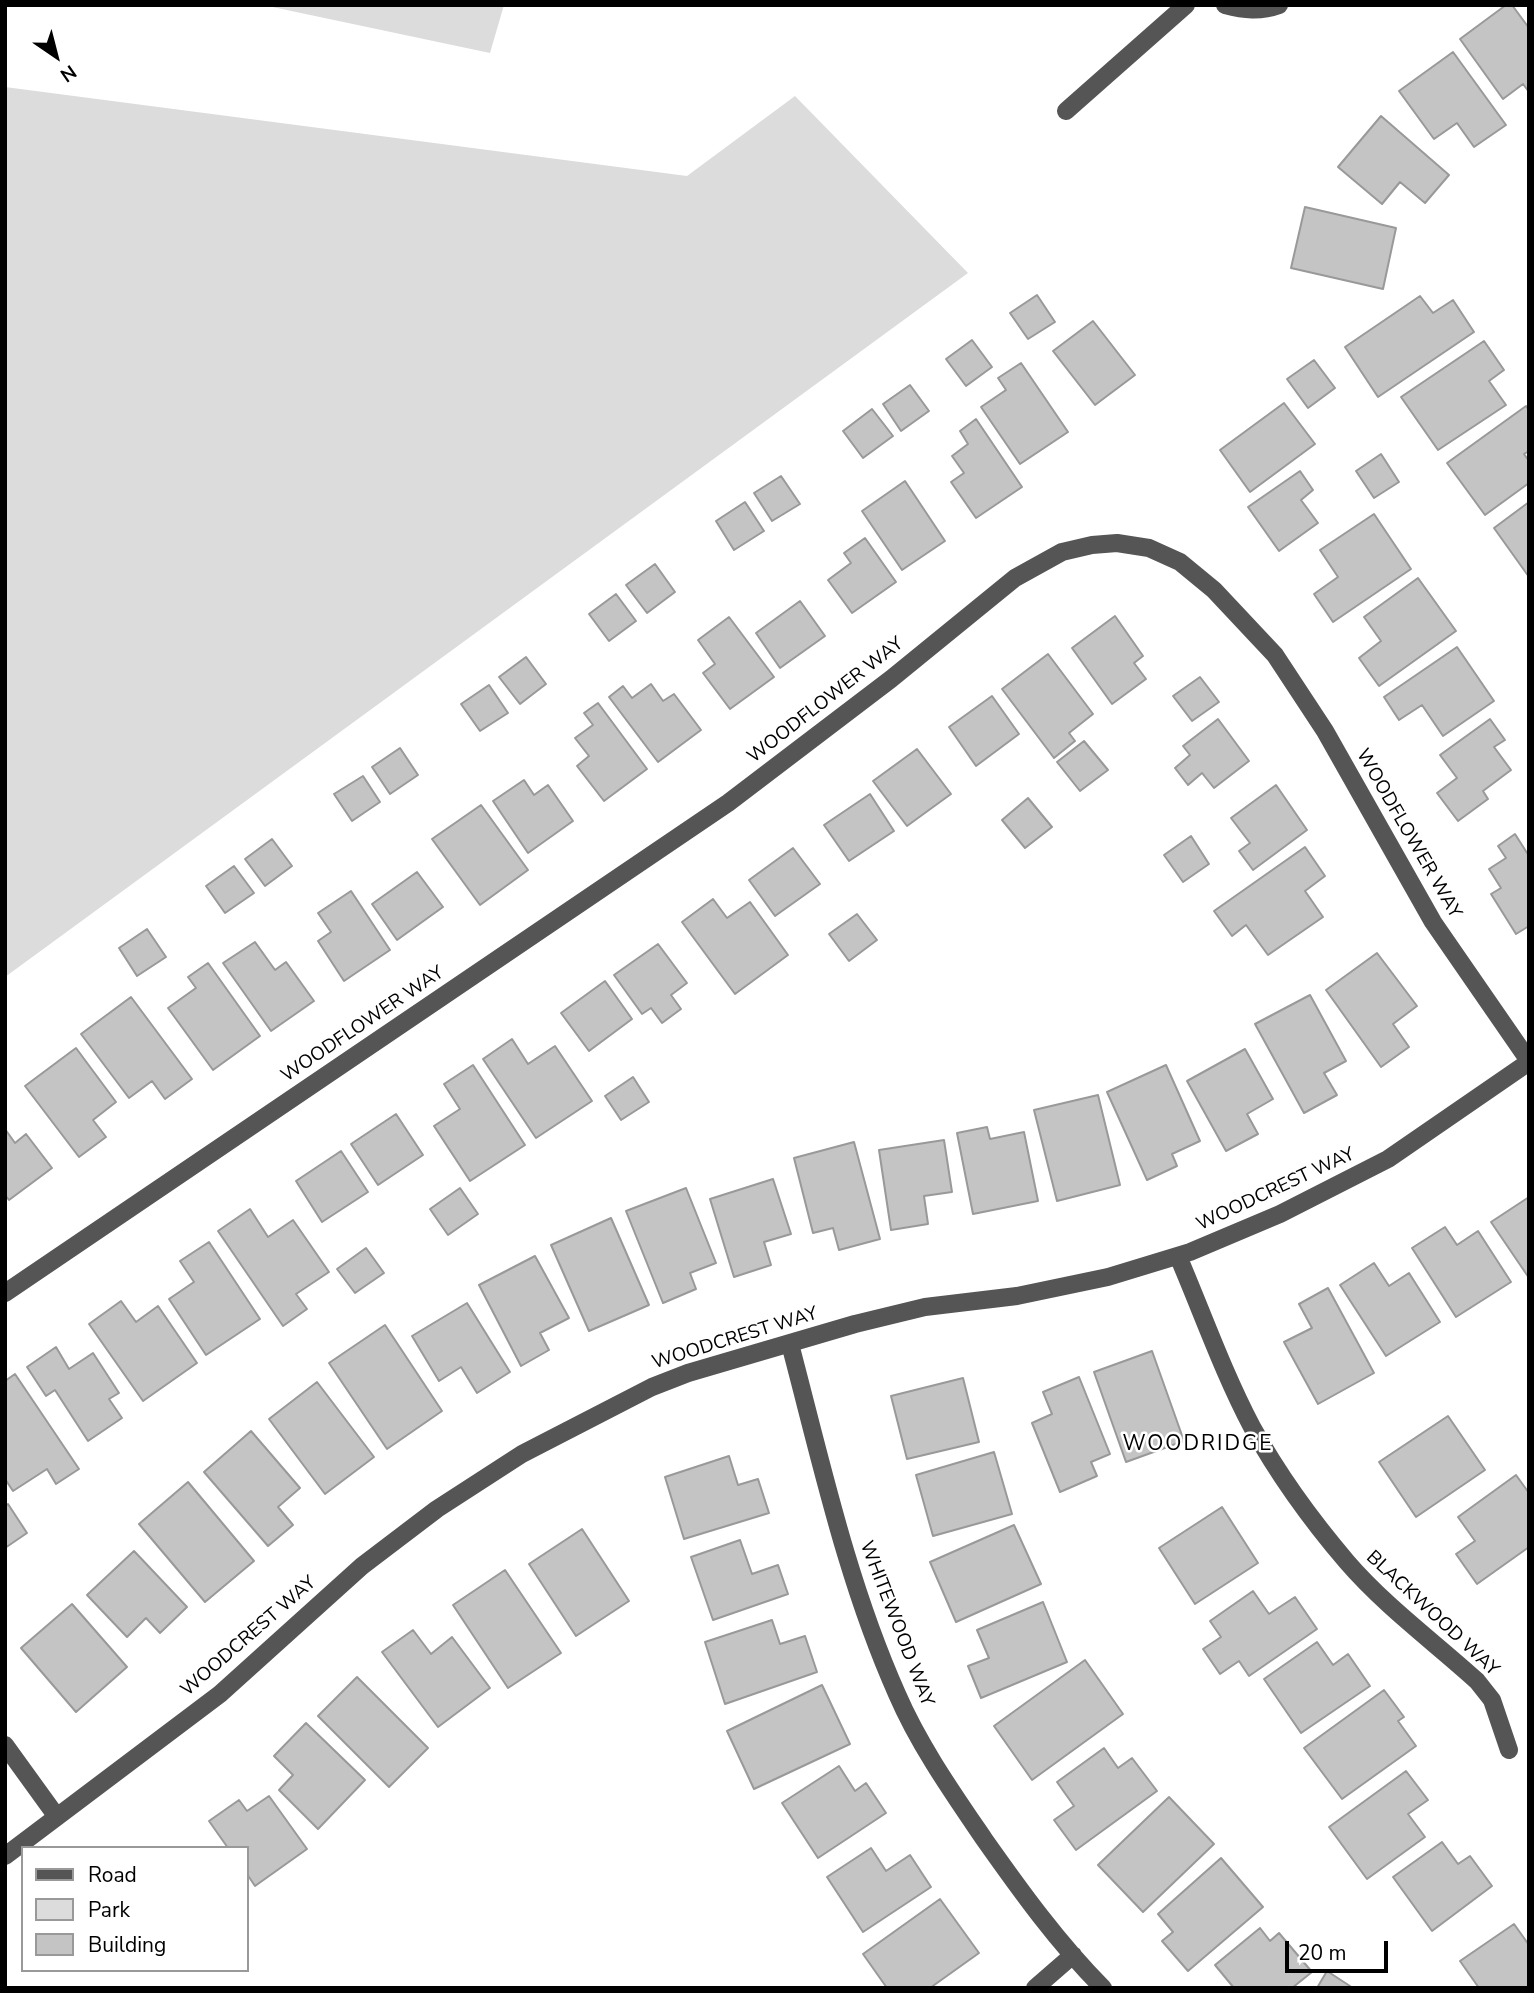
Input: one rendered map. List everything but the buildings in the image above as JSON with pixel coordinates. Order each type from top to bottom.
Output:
[{"type":"street","points":[[1066,111],[1186,5]]},
{"type":"street","points":[[1225,5],[1244,10],[1268,9],[1279,5]]},
{"type":"street","name":"WOODFLOWER WAY","points":[[5,1293],[728,803],[891,679],[1015,578],[1062,552],[1092,545],[1117,543],[1149,548],[1180,562],[1214,590],[1275,655],[1325,732],[1433,922],[1529,1062]]},
{"type":"street","name":"WOODCREST WAY","points":[[5,1856],[220,1694],[362,1566],[437,1509],[522,1454],[652,1387],[688,1373],[925,1307],[1017,1296],[1108,1277],[1178,1256],[1280,1214],[1353,1179],[1421,1138],[1529,1062]]},
{"type":"street","name":"BLACKWOOD WAY","points":[[1178,1256],[1242,1406],[1268,1454],[1333,1544],[1366,1583],[1477,1681],[1492,1700],[1510,1751]]},
{"type":"street","name":"WHITEWOOD WAY","points":[[790,1344],[839,1531],[870,1625],[897,1693],[925,1748],[967,1813],[1018,1886],[1103,1988]]},
{"type":"street","points":[[5,1745],[57,1818]]},
{"type":"street","points":[[1035,1988],[1073,1955]]},
{"type":"green space","points":[[263,5],[504,5],[490,53]]},
{"type":"green space","points":[[5,87],[687,176],[795,96],[968,273],[5,977]]},
{"type":"district","name":"WOODRIDGE","points":[[1198,1445]]}]
